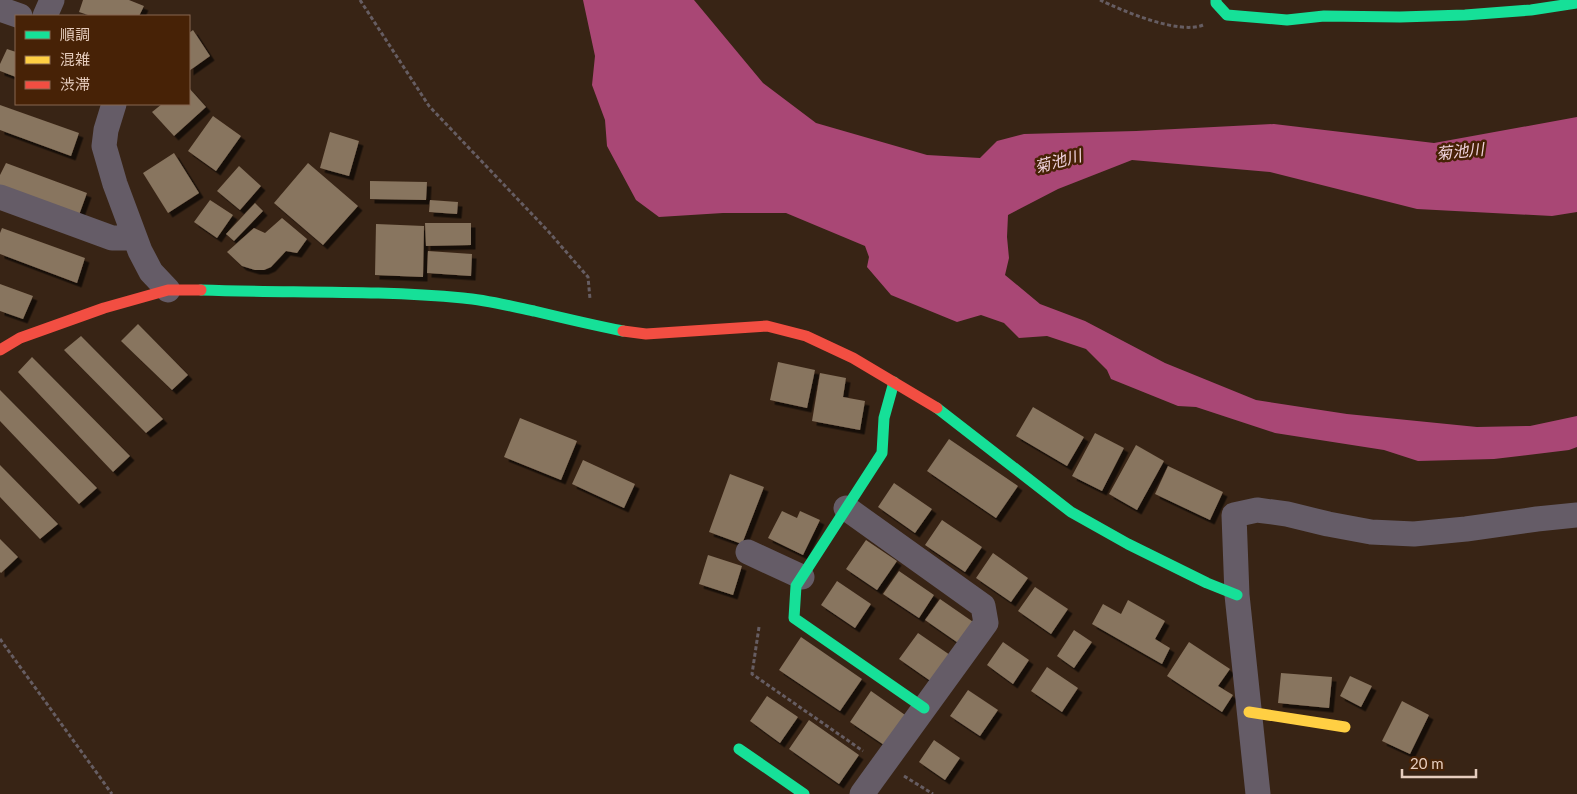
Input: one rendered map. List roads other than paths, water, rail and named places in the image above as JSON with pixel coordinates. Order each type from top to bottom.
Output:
[{"type":"street","points":[[45,15],[52,0]]},
{"type":"street","points":[[1216,0],[1216,3],[1226,15],[1286,20],[1324,16],[1447,16],[1531,10],[1577,3]]},
{"type":"street","points":[[0,9],[17,15]]},
{"type":"street","points":[[114,105],[106,130],[104,146],[115,184],[135,238],[151,272],[168,290]]},
{"type":"street","points":[[0,197],[112,238],[135,238]]},
{"type":"street","points":[[0,350],[20,338],[104,308],[168,290],[183,289],[255,292],[392,293],[456,297],[498,303],[586,324],[646,334],[767,326],[806,336],[854,358],[938,409],[1071,512],[1128,544],[1207,583],[1237,595]]},
{"type":"street","points":[[894,382],[884,418],[882,453],[796,586],[794,618],[924,708]]},
{"type":"street","points":[[846,508],[983,606],[986,623],[862,794]]},
{"type":"street","points":[[1258,794],[1237,595],[1234,515],[1257,510],[1288,514],[1371,532],[1414,534],[1466,529],[1536,518],[1577,515]]},
{"type":"street","points":[[748,552],[802,576]]},
{"type":"street","points":[[1250,712],[1345,727]]},
{"type":"street","points":[[739,750],[804,794]]},
{"type":"water","name":"菊池川","points":[[583,0],[694,0],[763,83],[816,123],[927,155],[980,158],[997,141],[1024,134],[1274,124],[1434,143],[1577,117],[1577,212],[1552,216],[1417,209],[1270,172],[1132,160],[1058,189],[1008,215],[1007,237],[1009,258],[1005,275],[1040,304],[1085,321],[1165,363],[1256,400],[1347,414],[1477,427],[1530,426],[1577,416],[1577,447],[1569,450],[1494,459],[1418,461],[1384,450],[1275,433],[1196,407],[1178,406],[1111,379],[1107,370],[1086,349],[1047,336],[1019,338],[1004,323],[981,315],[957,322],[891,295],[867,267],[869,257],[865,246],[786,213],[723,213],[659,217],[636,200],[607,146],[605,120],[592,85],[595,56]]}]
